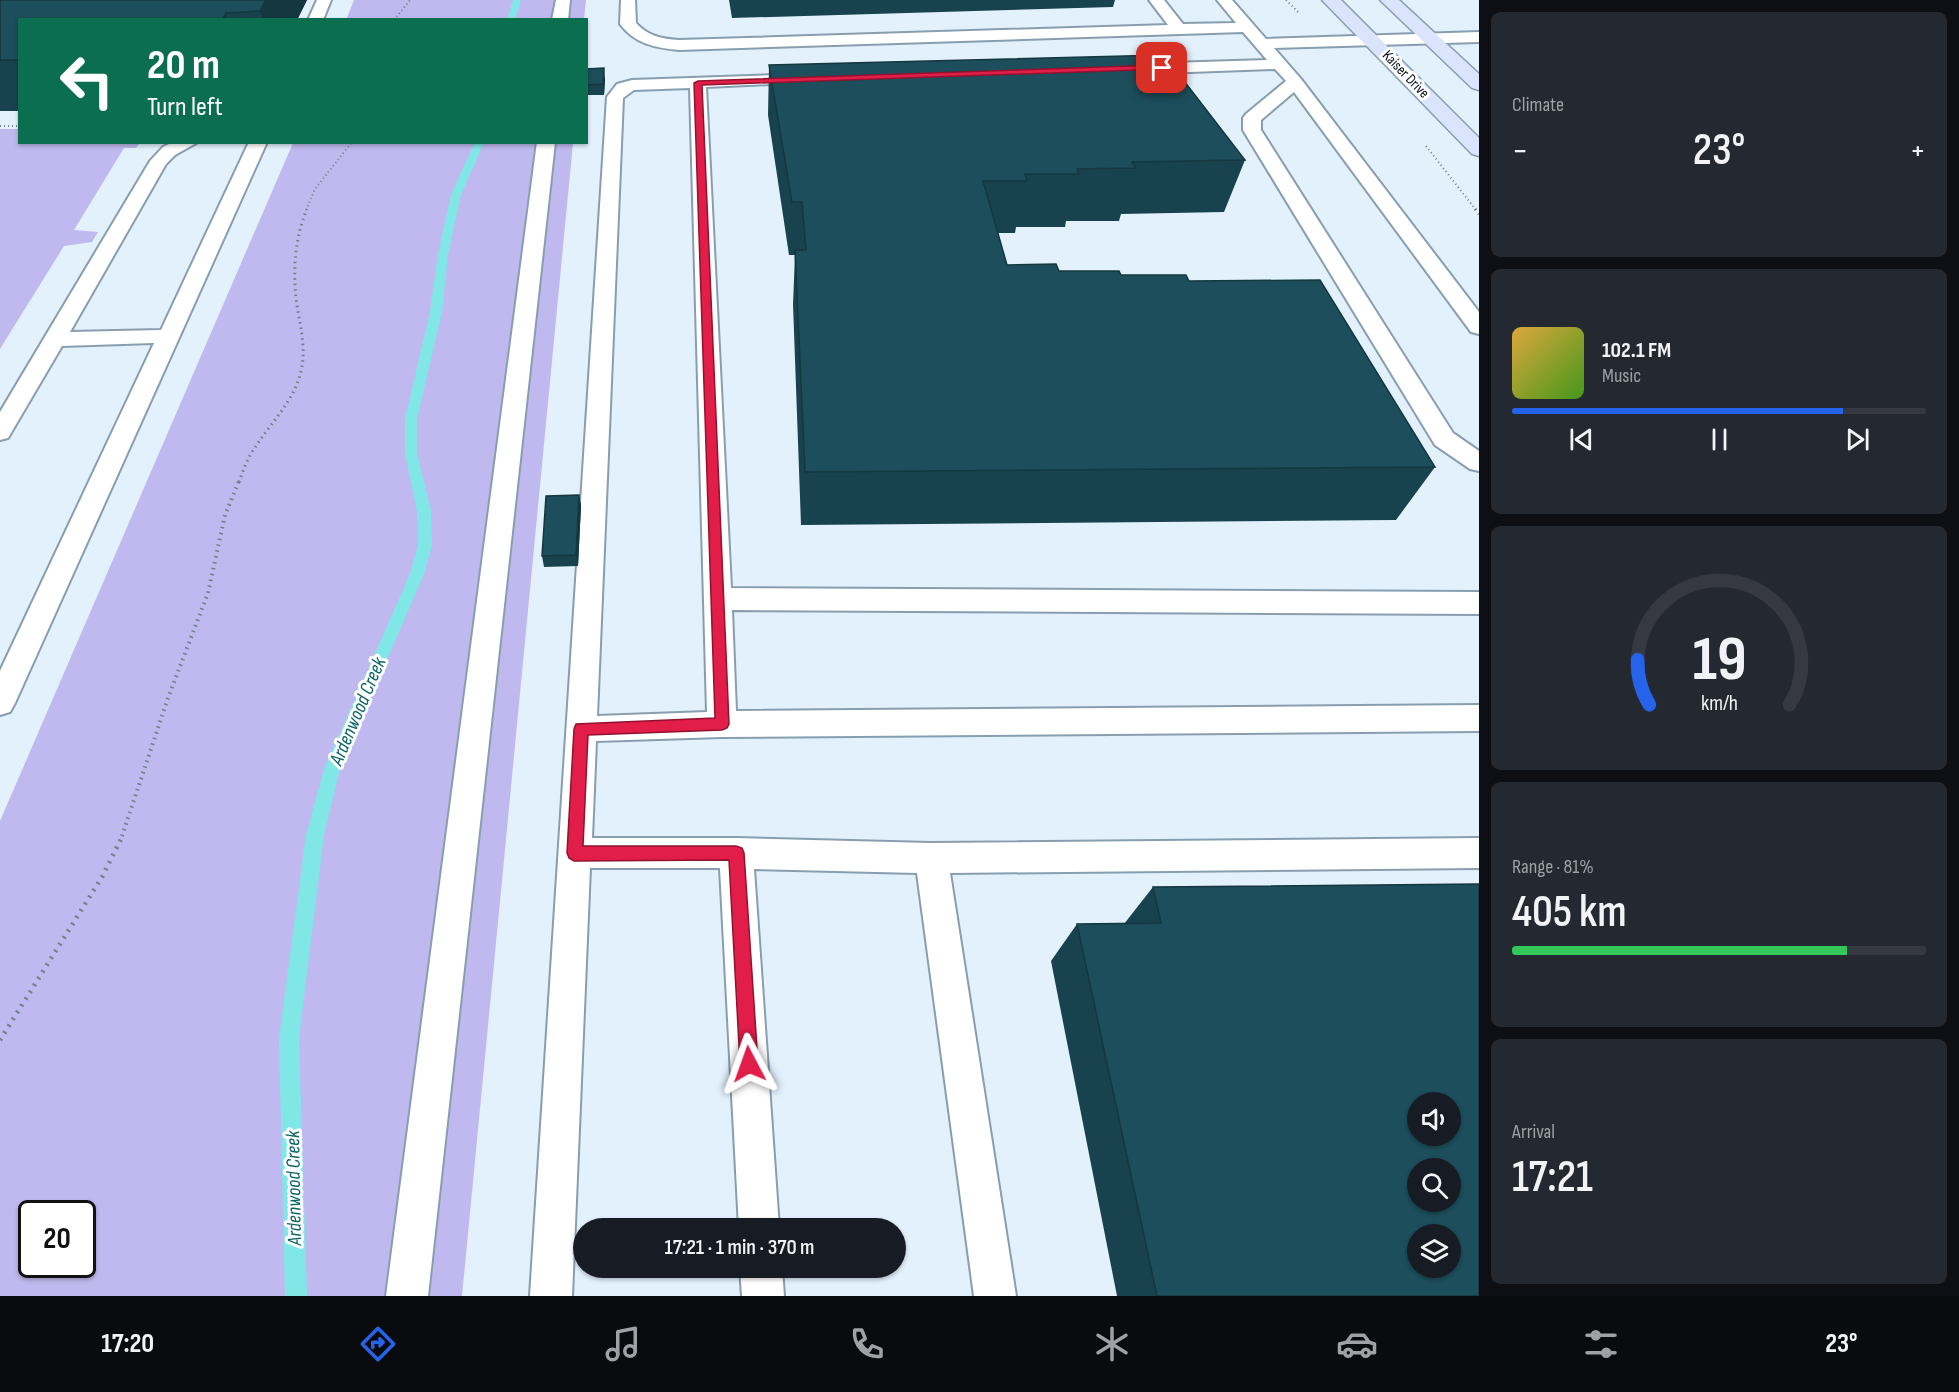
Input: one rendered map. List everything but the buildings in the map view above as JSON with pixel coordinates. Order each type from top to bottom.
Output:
[{"type":"street","name":"Kaiser Drive","points":[[1331,0],[1374,41],[1479,150]]},
{"type":"street","points":[[1389,0],[1479,84]]},
{"type":"lane","points":[[316,18],[324,0]]},
{"type":"lane","points":[[560,18],[563,0]]},
{"type":"lane","points":[[628,0],[628,24],[638,37],[658,43],[679,45],[1248,27]]},
{"type":"lane","points":[[1156,0],[1179,30]]},
{"type":"lane","points":[[1224,0],[1287,73],[1479,327]]},
{"type":"lane","points":[[1264,44],[1479,37]]},
{"type":"lane","points":[[1113,69],[1287,73]]},
{"type":"lane","points":[[1287,73],[1252,118],[1252,130],[1443,440],[1479,463]]},
{"type":"lane","points":[[551,1296],[615,97],[623,88],[633,85],[829,79]]},
{"type":"lane","points":[[698,83],[722,724]]},
{"type":"lane","points":[[0,432],[163,156],[184,144]]},
{"type":"lane","points":[[4,687],[170,336],[257,144]]},
{"type":"lane","points":[[407,1296],[546,144]]},
{"type":"lane","points":[[54,339],[170,336]]},
{"type":"lane","points":[[719,599],[1479,603]]},
{"type":"lane","points":[[581,729],[722,724],[1479,718]]},
{"type":"lane","points":[[574,853],[736,853],[931,858],[1479,853]]},
{"type":"lane","points":[[736,853],[758,1218]]},
{"type":"lane","points":[[931,858],[994,1296]]},
{"type":"lane","points":[[762,1278],[763,1296]]},
{"type":"path","points":[[396,18],[410,0]]},
{"type":"path","points":[[0,126],[18,126]]},
{"type":"path","points":[[0,1040],[102,877],[125,831],[168,698],[208,593],[225,515],[252,451],[285,405],[301,373],[304,348],[296,298],[294,265],[298,230],[315,189],[350,144]]},
{"type":"shaded area","points":[[354,0],[586,0],[584,18],[347,18]]},
{"type":"shaded area","points":[[0,129],[18,129],[18,144],[139,144],[136,148],[124,148],[74,230],[98,232],[92,242],[64,246],[0,349]]},
{"type":"shaded area","points":[[293,144],[573,144],[462,1296],[0,1296],[0,821]]},
{"type":"waterway","name":"Ardenwood Creek","points":[[512,18],[517,0]]},
{"type":"waterway","name":"Ardenwood Creek","points":[[296,1296],[289,1038],[315,835],[332,769],[417,574],[425,545],[424,511],[411,453],[411,419],[436,312],[443,254],[456,195],[479,144]]},
{"type":"route","points":[[749,1064],[736,853],[574,853],[581,729],[722,724],[698,83],[1162,68]]}]
